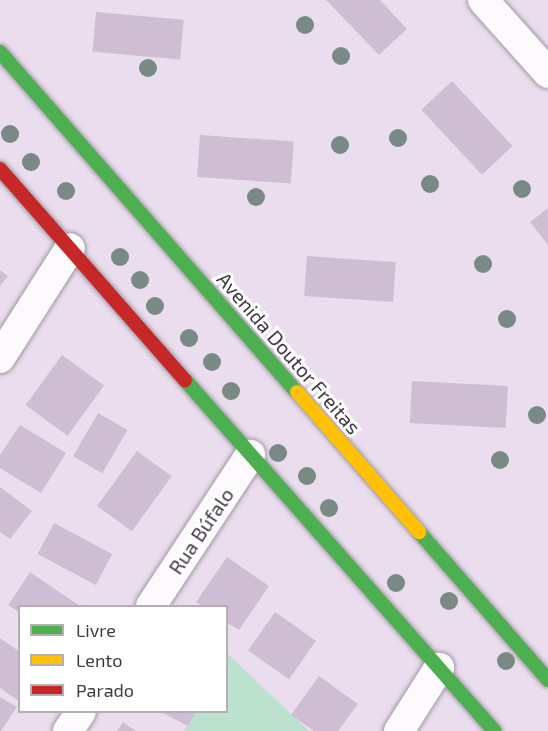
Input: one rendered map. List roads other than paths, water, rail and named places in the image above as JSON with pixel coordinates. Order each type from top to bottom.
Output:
[{"type":"main road","name":"Avenida Doutor Freitas","points":[[0,52],[548,680]]},
{"type":"main road","points":[[0,169],[494,731]]},
{"type":"street","points":[[483,0],[548,73]]},
{"type":"street","points":[[0,357],[70,248]]},
{"type":"street","name":"Rua Búfalo","points":[[152,605],[250,455]]},
{"type":"street","points":[[399,731],[439,668]]},
{"type":"street","points":[[68,731],[80,713]]}]
